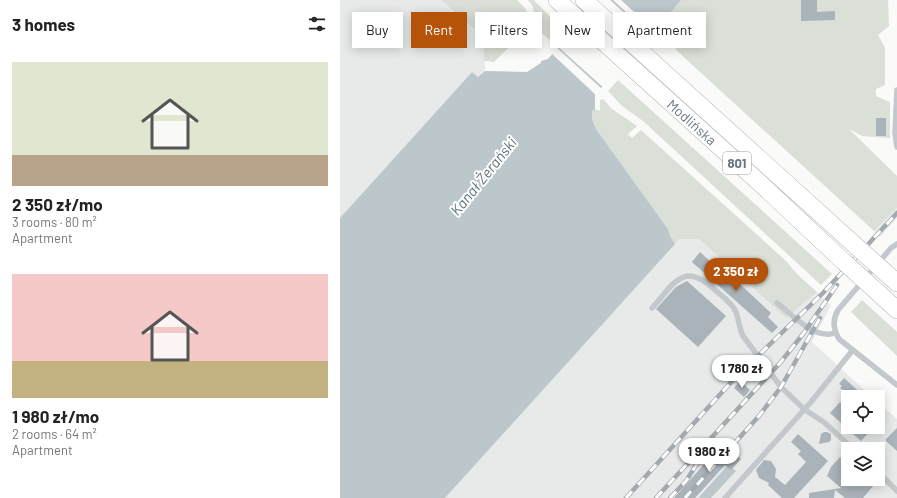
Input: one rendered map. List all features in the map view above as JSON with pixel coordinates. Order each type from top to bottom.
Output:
[{"type":"main road","name":"Modlińska","points":[[557,0],[762,185],[897,310]]},
{"type":"main road","name":"Modlińska","points":[[585,1],[892,278]]},
{"type":"lane","points":[[897,90],[895,133],[897,147]]},
{"type":"lane","points":[[897,244],[891,248],[838,310],[833,320],[835,333],[839,339],[852,351],[897,385]]},
{"type":"lane","points":[[652,308],[680,278],[692,275],[705,281],[732,306],[736,313],[743,336],[781,386],[804,409],[825,423],[845,442]]},
{"type":"lane","points":[[778,303],[813,330],[825,335],[835,333]]},
{"type":"lane","points":[[724,498],[804,409],[852,351]]},
{"type":"lane","points":[[885,479],[897,490]]},
{"type":"shaded area","points":[[340,0],[441,0],[454,12],[411,12],[411,48],[467,48],[467,24],[475,31],[475,48],[484,48],[485,71],[478,77],[472,72],[340,218]]},
{"type":"shaded area","points":[[441,0],[517,0],[526,9],[526,12],[475,12],[475,30],[467,23],[467,12],[455,12]]},
{"type":"shaded area","points":[[528,0],[534,0],[550,17],[550,40],[542,33],[542,12],[534,12],[533,7]]},
{"type":"shaded area","points":[[681,0],[888,0],[889,26],[878,35],[885,48],[885,85],[876,89],[876,96],[890,102],[890,138],[862,136],[849,129],[897,176],[897,208],[874,231],[675,49],[706,48],[706,12],[671,12]]},
{"type":"shaded area","points":[[484,48],[508,48],[494,62],[484,61]]},
{"type":"shaded area","points":[[618,80],[832,274],[821,285],[643,121],[622,106],[608,91]]},
{"type":"shaded area","points":[[603,99],[612,109],[637,126],[628,134],[632,138],[641,130],[786,261],[797,274],[817,292],[786,318],[699,239],[679,239],[675,244],[668,229],[596,129],[592,120],[592,110],[595,109],[600,111],[600,100]]},
{"type":"shaded area","points":[[897,208],[897,218],[880,237],[874,231]]},
{"type":"shaded area","points":[[679,239],[699,239],[786,318],[817,292],[831,305],[812,342],[864,390],[841,390],[841,434],[885,434],[885,408],[897,419],[897,498],[445,498]]},
{"type":"shaded area","points":[[862,300],[897,332],[897,356],[851,312]]},
{"type":"water","name":"Kanał Żerański","points":[[601,0],[681,0],[671,12],[613,12],[613,48],[636,48],[595,95],[595,109],[592,111],[592,119],[596,129],[668,229],[675,244],[445,498],[340,498],[340,218],[472,72],[478,77],[485,71],[527,72],[541,63],[541,61],[548,59],[558,48],[605,48],[605,12],[590,12]]},
{"type":"water","points":[[728,465],[736,471],[711,498],[700,498],[699,497]]},
{"type":"pier","points":[[599,0],[610,0],[623,12],[613,12],[613,38],[605,31],[605,12],[588,12]]},
{"type":"pier","points":[[613,0],[621,0],[634,12],[626,12]]},
{"type":"pier","points":[[605,33],[613,40],[613,48],[622,48],[631,56],[604,88],[559,48],[605,48]]},
{"type":"pier","points":[[555,48],[557,48],[602,89],[597,96],[551,53]]},
{"type":"pier","points":[[624,48],[638,48],[632,55]]},
{"type":"building","points":[[801,0],[817,0],[817,12],[835,11],[835,20],[801,21]]},
{"type":"building","points":[[876,118],[886,118],[886,136],[876,136]]},
{"type":"building","points":[[700,252],[726,276],[728,273],[771,313],[768,317],[778,327],[772,333],[692,262]]},
{"type":"building","points":[[687,281],[726,316],[698,347],[656,309],[676,287]]},
{"type":"building","points":[[844,378],[857,390],[842,390],[840,388],[842,386],[839,384]]},
{"type":"building","points":[[740,381],[750,390],[744,397],[734,388]]},
{"type":"building","points":[[840,402],[841,403],[841,423],[830,413]]},
{"type":"building","points":[[897,428],[897,451],[885,440]]},
{"type":"building","points":[[824,432],[831,434],[831,440],[829,442],[819,444],[821,434]]},
{"type":"building","points":[[798,434],[828,461],[794,498],[782,498],[768,485],[769,483],[759,478],[756,470],[764,460],[771,461],[776,469],[775,477],[785,485],[806,462],[798,454],[801,451],[791,442]]},
{"type":"building","points":[[853,434],[868,434],[861,441]]},
{"type":"building","points":[[723,443],[741,459],[731,470],[725,465],[695,498],[674,498]]},
{"type":"building","points":[[840,457],[841,458],[841,486],[873,486],[863,498],[845,498],[835,490],[834,498],[809,498],[809,493],[841,488],[827,476],[831,467]]},
{"type":"railway","points":[[626,498],[734,379],[823,293],[897,213]]},
{"type":"railway","points":[[656,498],[780,363],[803,334],[837,285]]},
{"type":"railway","points":[[685,498],[759,416],[781,387],[820,318]]},
{"type":"railway","points":[[670,498],[686,481],[707,448]]}]
